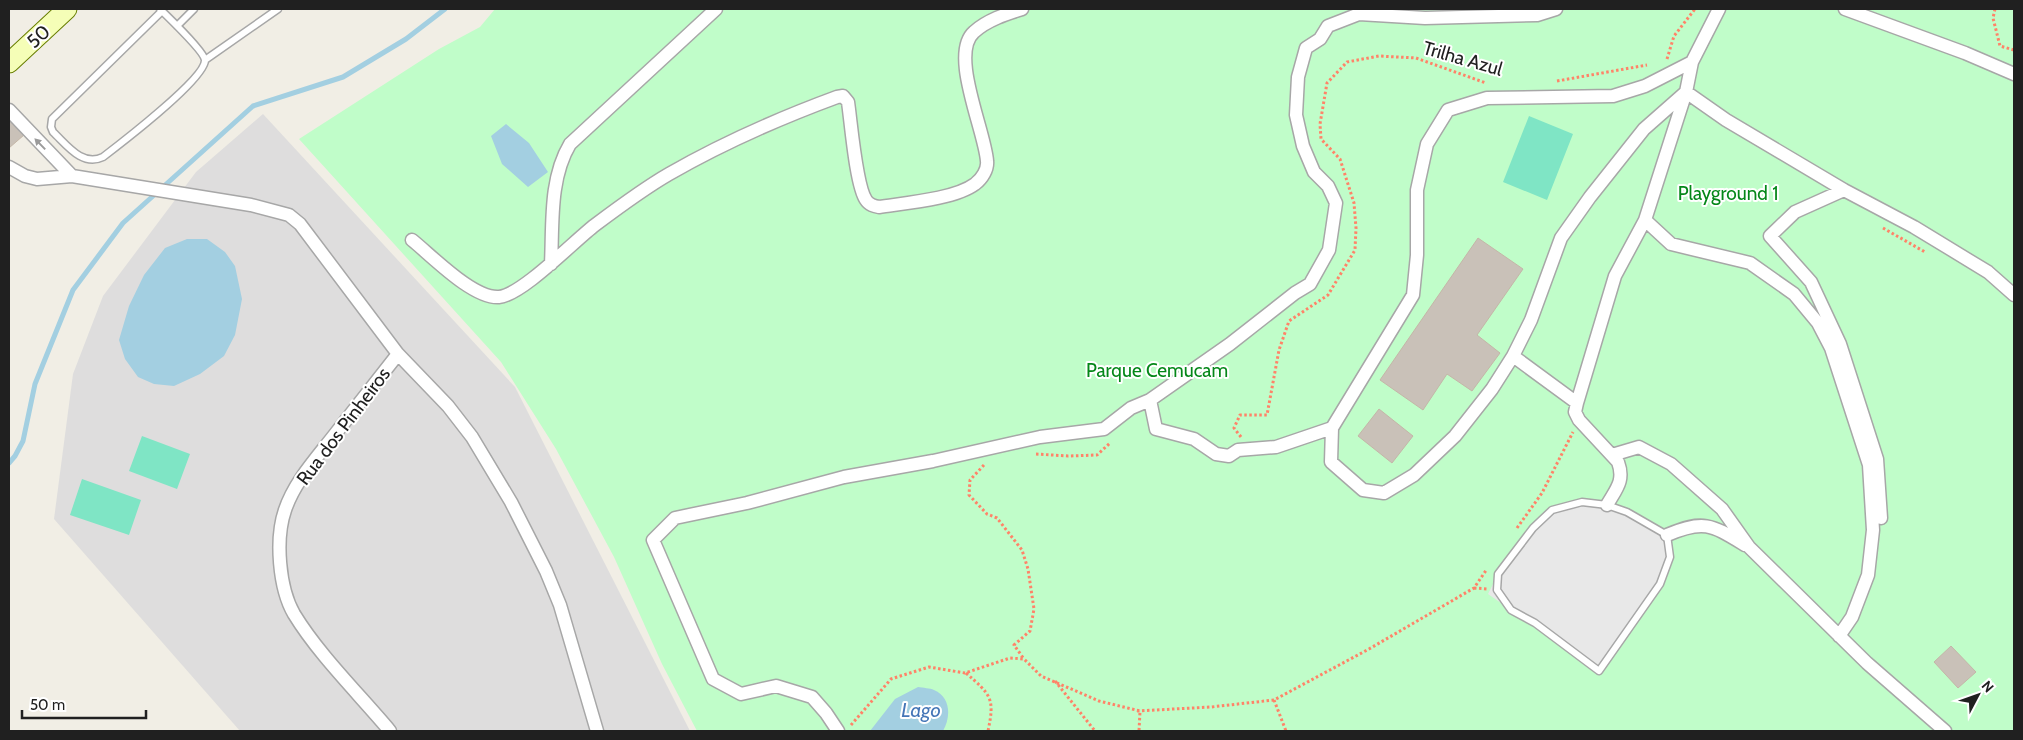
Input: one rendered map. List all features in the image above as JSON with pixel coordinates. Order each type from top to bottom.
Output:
[{"type":"main road","name":"50","points":[[9,63],[66,9]]},
{"type":"street","points":[[550,264],[554,192],[561,158],[570,144],[716,9]]},
{"type":"street","points":[[412,240],[468,286],[487,296],[500,297],[514,290],[550,264],[576,240],[668,174],[785,116],[843,96],[848,102],[860,182],[868,203],[879,207],[960,192],[982,178],[987,162],[968,82],[965,48],[973,32],[992,20],[1022,9]]},
{"type":"street","points":[[838,731],[812,697],[776,686],[741,694],[713,679],[653,540],[675,518],[747,504],[844,477],[933,461],[1040,437],[1104,429],[1131,408],[1150,400],[1230,344],[1295,293],[1310,284],[1329,250],[1336,204],[1328,186],[1314,172],[1303,146],[1296,115],[1298,77],[1306,48],[1320,39],[1328,26],[1359,14],[1434,18],[1537,15],[1556,9]]},
{"type":"street","points":[[1607,505],[1621,480],[1621,470],[1618,462],[1579,420],[1576,412],[1577,403],[1615,276],[1645,220],[1686,92],[1692,62],[1719,9]]},
{"type":"street","points":[[1845,9],[1965,53],[2014,74]]},
{"type":"street","points":[[1686,92],[1644,129],[1590,197],[1561,238],[1531,320],[1513,356],[1492,389],[1455,436],[1414,475],[1384,493],[1362,490],[1331,462],[1332,428],[1413,295],[1417,255],[1417,190],[1427,144],[1448,110],[1487,98],[1613,96],[1646,86],[1692,62]]},
{"type":"street","points":[[1686,92],[1726,120],[1844,190],[1914,227],[1988,272],[2014,295]]},
{"type":"street","points":[[9,111],[72,176]]},
{"type":"street","name":"Rua dos Pinheiros","points":[[9,167],[25,176],[37,179],[72,176],[250,205],[289,215],[300,224],[398,354],[448,406],[472,437],[511,502],[546,571],[560,605],[597,731]]},
{"type":"street","points":[[1839,636],[1852,617],[1868,576],[1882,529],[1877,458],[1840,344],[1811,282],[1770,236],[1794,212],[1844,190]]},
{"type":"street","points":[[1645,220],[1671,244],[1750,263],[1794,294],[1818,323],[1831,348],[1868,465],[1873,530],[1868,576]]},
{"type":"street","name":"Rua dos Pinheiros","points":[[390,731],[308,635],[293,612],[283,582],[279,558],[280,530],[285,510],[300,478],[398,354]]},
{"type":"street","points":[[1513,356],[1577,403]]},
{"type":"street","points":[[1150,400],[1156,429],[1194,439],[1216,454],[1229,456],[1238,450],[1276,447],[1332,428]]},
{"type":"street","points":[[1612,455],[1639,447],[1671,464],[1722,508],[1749,547],[1839,636],[1945,731]]},
{"type":"street","points":[[1667,535],[1688,526],[1716,527],[1749,547]]},
{"type":"lane","points":[[177,26],[194,9]]},
{"type":"lane","points":[[205,60],[278,9]]},
{"type":"lane","points":[[161,10],[202,54],[205,60],[198,76],[103,157],[90,160],[79,156],[53,132],[50,127],[52,119],[161,10]]},
{"type":"lane","points":[[1582,502],[1607,505],[1627,512],[1667,535],[1670,557],[1660,584],[1599,671],[1542,628],[1511,610],[1497,590],[1498,574],[1533,528],[1552,510],[1582,502]]},
{"type":"path","points":[[1666,59],[1674,36],[1695,9]]},
{"type":"path","points":[[1994,9],[2000,46],[2014,50]]},
{"type":"path","name":"Trilha Azul","points":[[1238,450],[1243,440],[1234,428],[1240,415],[1267,414],[1279,350],[1290,321],[1328,295],[1355,250],[1356,228],[1352,193],[1340,159],[1321,139],[1320,124],[1327,83],[1347,62],[1380,56],[1416,58],[1488,84]]},
{"type":"path","points":[[1547,82],[1647,65]]},
{"type":"path","points":[[1880,226],[1902,241],[1928,254]]},
{"type":"path","points":[[1514,533],[1542,493],[1579,420]]},
{"type":"path","points":[[1027,453],[1068,456],[1097,455],[1115,438]]},
{"type":"path","points":[[991,464],[983,465],[970,480],[969,495],[987,514],[997,518],[1022,550],[1028,569],[1034,609],[1030,631],[1014,645],[1024,659],[1041,676],[1099,702],[1139,711],[1211,707],[1274,700],[1474,588],[1491,564]]},
{"type":"path","points":[[846,731],[891,679],[929,667],[965,673],[1010,658],[1024,659]]},
{"type":"path","points":[[965,673],[987,691],[992,709],[988,731]]},
{"type":"path","points":[[1055,681],[1095,731]]},
{"type":"path","points":[[1274,700],[1286,731]]},
{"type":"path","points":[[1139,711],[1139,731]]},
{"type":"shaded area","points":[[263,114],[515,387],[690,731],[240,731],[54,519],[73,374],[103,296],[196,172]]},
{"type":"shaded area","points":[[1582,502],[1607,505],[1667,535],[1670,557],[1660,584],[1599,671],[1488,594],[1498,574],[1533,528],[1552,510]]},
{"type":"green space","name":"Parque Cemucam","points":[[495,9],[2014,9],[2014,731],[697,731],[662,664],[614,557],[556,449],[501,362],[299,139],[439,49],[480,27]]},
{"type":"green space","points":[[1529,116],[1573,134],[1547,200],[1503,182]]},
{"type":"green space","points":[[142,436],[190,454],[177,489],[129,471]]},
{"type":"green space","points":[[82,479],[141,500],[129,535],[70,515]]},
{"type":"water","points":[[506,124],[529,143],[548,172],[528,187],[502,164],[491,136]]},
{"type":"water","points":[[187,239],[207,239],[225,252],[235,266],[242,299],[235,335],[224,356],[200,374],[174,386],[154,384],[138,377],[125,359],[119,340],[129,306],[144,275],[165,248]]},
{"type":"water","name":"Lago","points":[[918,687],[932,689],[944,697],[948,714],[943,731],[870,731],[895,699]]},
{"type":"building","points":[[9,122],[24,135],[9,148]]},
{"type":"building","points":[[1478,238],[1523,269],[1477,335],[1500,353],[1472,391],[1447,374],[1423,410],[1380,380]]},
{"type":"building","points":[[1379,409],[1413,436],[1392,463],[1358,436]]},
{"type":"building","points":[[1951,646],[1976,672],[1958,688],[1934,662]]},
{"type":"waterway","points":[[9,463],[23,441],[35,384],[73,290],[123,223],[253,106],[343,77],[406,39],[445,9]]},
{"type":"park label","name":"Playground 1","points":[[1728,193]]}]
